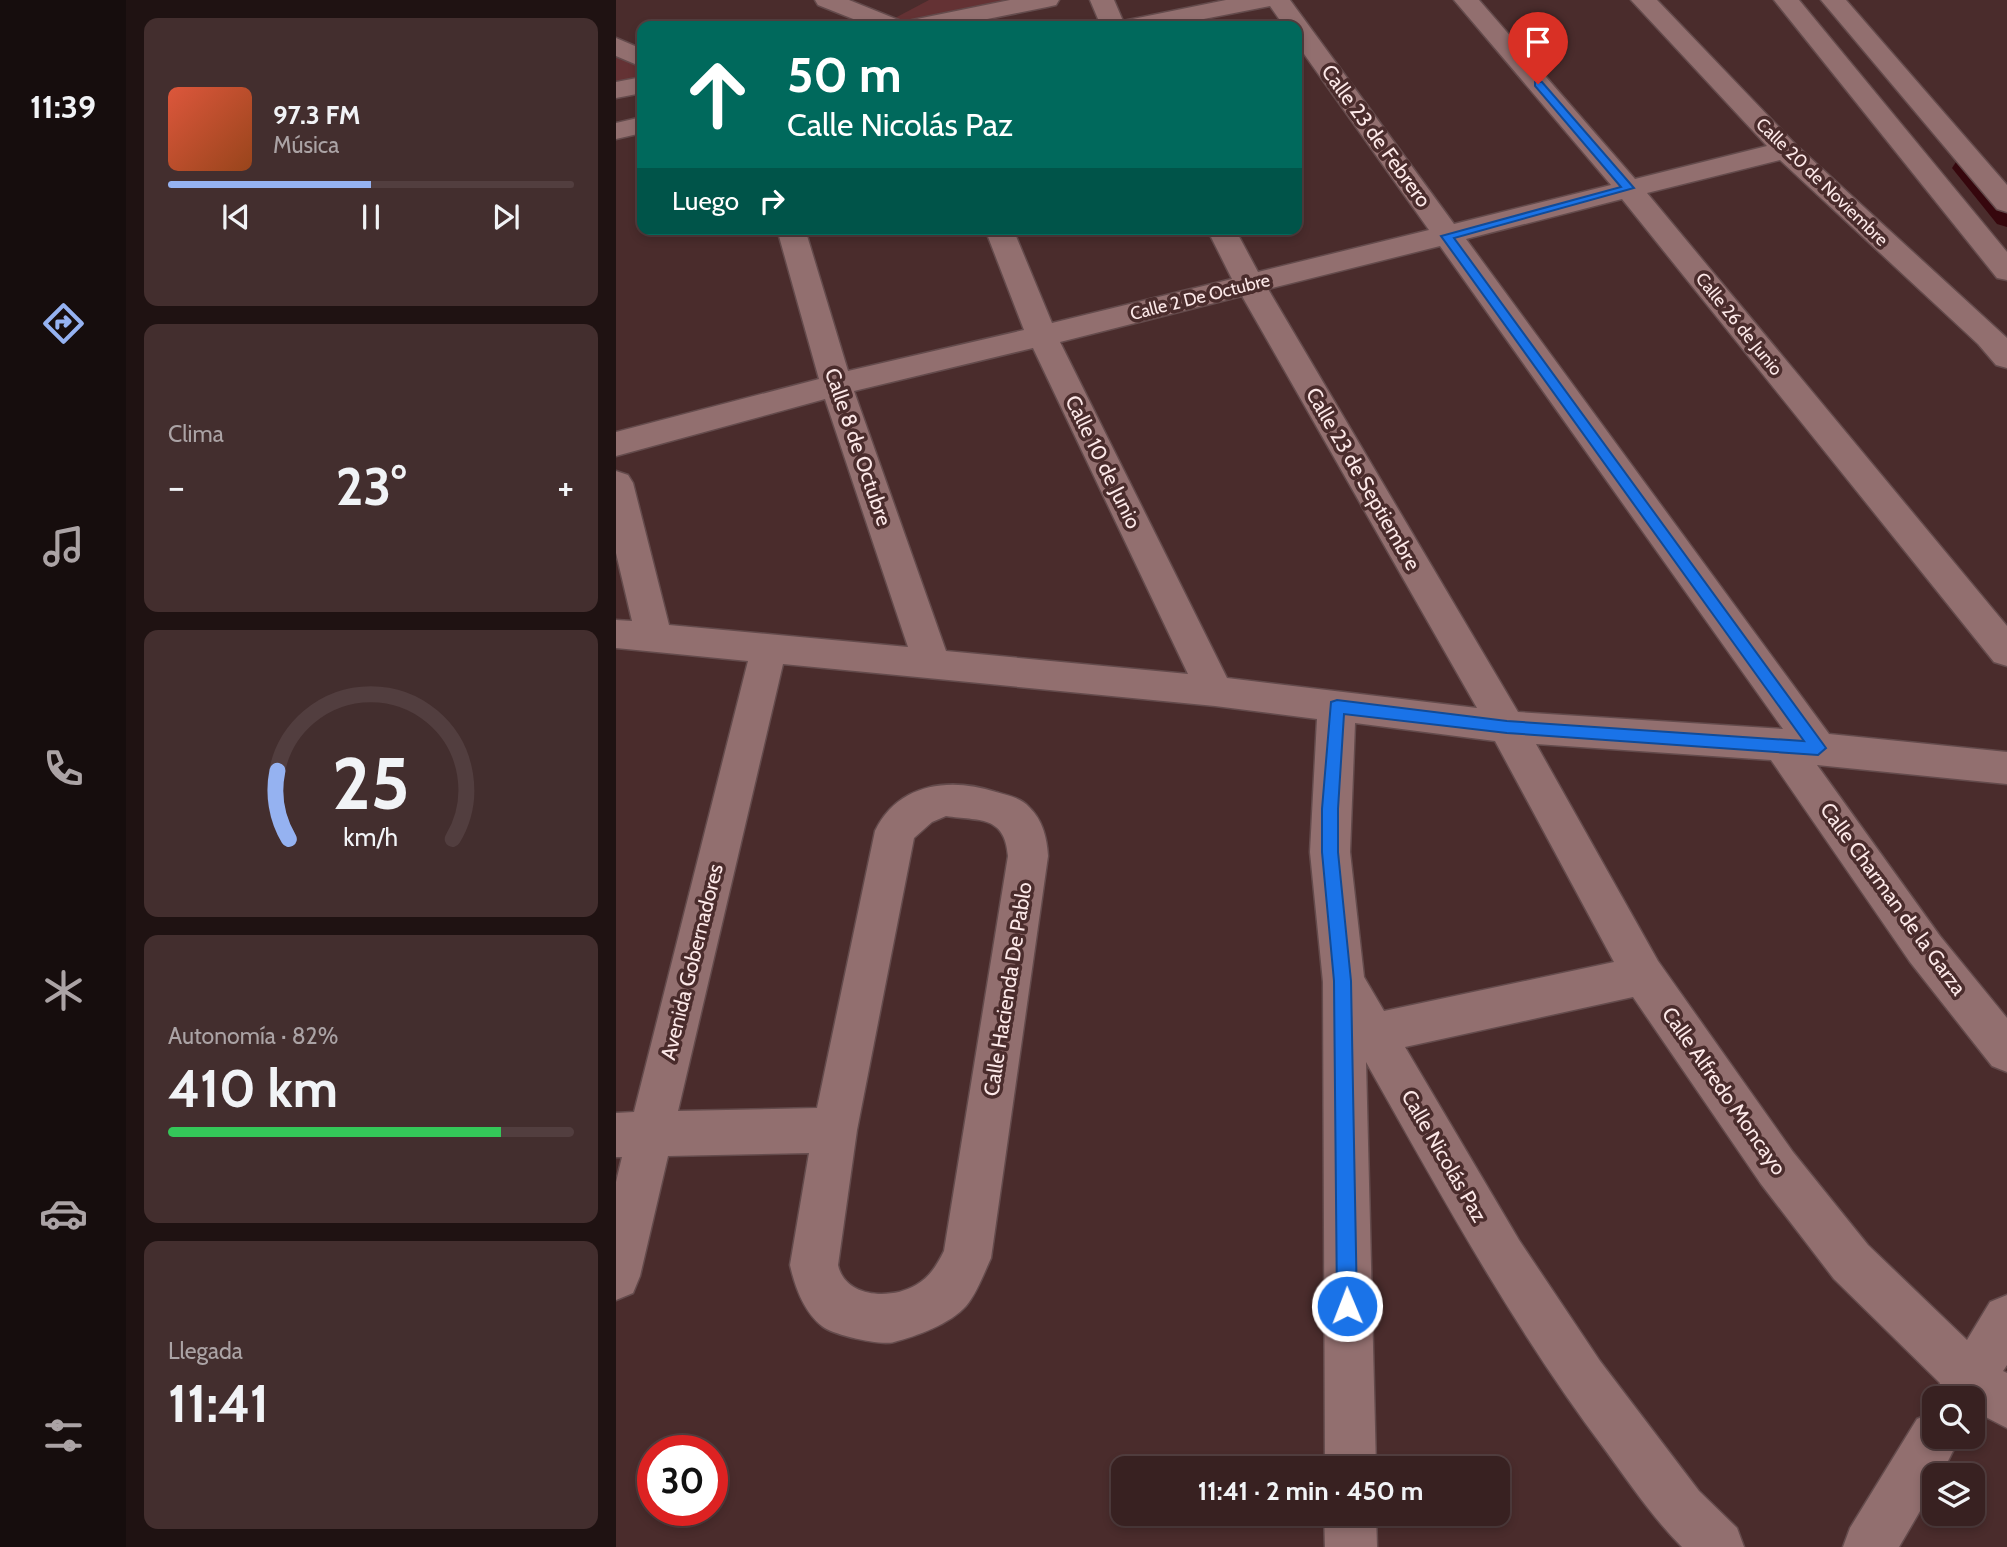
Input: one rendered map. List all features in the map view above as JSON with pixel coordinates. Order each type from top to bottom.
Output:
[{"type":"street","points":[[827,0],[880,21]]},
{"type":"street","points":[[942,21],[1047,0]]},
{"type":"street","points":[[1102,0],[1111,21]]},
{"type":"street","points":[[1157,21],[1263,0]]},
{"type":"street","name":"Calle 23 de Febrero","points":[[1278,0],[1293,21]]},
{"type":"street","name":"Calle 26 de Junio","points":[[1466,0],[1628,188],[2007,652]]},
{"type":"street","name":"Calle 20 de Noviembre","points":[[1643,0],[1784,150],[1989,337],[2007,358]]},
{"type":"street","points":[[1786,0],[2007,271]]},
{"type":"street","points":[[1833,0],[2007,203]]},
{"type":"street","name":"Calle 23 de Febrero","points":[[1302,34],[1447,236],[1800,747]]},
{"type":"street","points":[[616,46],[637,56]]},
{"type":"street","points":[[616,90],[637,86]]},
{"type":"street","points":[[616,131],[637,126]]},
{"type":"street","name":"Calle 2 De Octubre","points":[[616,444],[836,385],[1447,236],[1784,150]]},
{"type":"street","name":"Calle 8 de Octubre","points":[[792,235],[836,385],[932,663]]},
{"type":"street","name":"Calle 10 de Junio","points":[[1001,235],[1042,336],[1214,691]]},
{"type":"street","name":"Calle 23 de Septiembre","points":[[1224,235],[1507,727]]},
{"type":"street","points":[[616,483],[654,637]]},
{"type":"street","points":[[616,634],[1214,691],[1507,727],[1800,747],[2007,768]]},
{"type":"street","name":"Avenida Gobernadores","points":[[616,1276],[633,1134],[769,648]]},
{"type":"street","name":"Calle Nicolás Paz","points":[[1337,707],[1330,852],[1343,981],[1502,1257],[1582,1379],[1681,1509],[1718,1547]]},
{"type":"street","name":"Calle Alfredo Moncayo","points":[[1507,727],[1643,975],[1777,1168],[1851,1262],[1972,1386]]},
{"type":"street","name":"Calle Charman de la Garza","points":[[1800,747],[1925,949],[2007,1051]]},
{"type":"street","name":"Calle Hacienda De Pablo","points":[[946,799],[1004,810],[1018,818],[1025,828],[1028,856],[967,1258],[950,1288],[932,1303],[892,1320],[841,1311],[827,1298],[817,1279],[814,1265],[835,1130],[895,831],[903,820],[918,810],[946,799]]},
{"type":"street","points":[[1374,1034],[1643,975]]},
{"type":"street","points":[[1343,981],[1350,1456]]},
{"type":"street","points":[[633,1134],[835,1130]]},
{"type":"street","points":[[1982,1386],[2007,1319]]},
{"type":"street","points":[[1868,1547],[1928,1449]]},
{"type":"street","points":[[1350,1526],[1351,1547]]},
{"type":"shaded area","points":[[929,0],[1024,0],[926,21],[898,21],[895,18]]},
{"type":"shaded area","points":[[616,55],[637,66],[637,80],[616,85]]},
{"type":"waterway","points":[[1966,168],[2007,218]]},
{"type":"route","points":[[1347,1306],[1343,981],[1330,852],[1337,707],[1507,727],[1818,748],[1447,236],[1628,188],[1538,84]]}]
